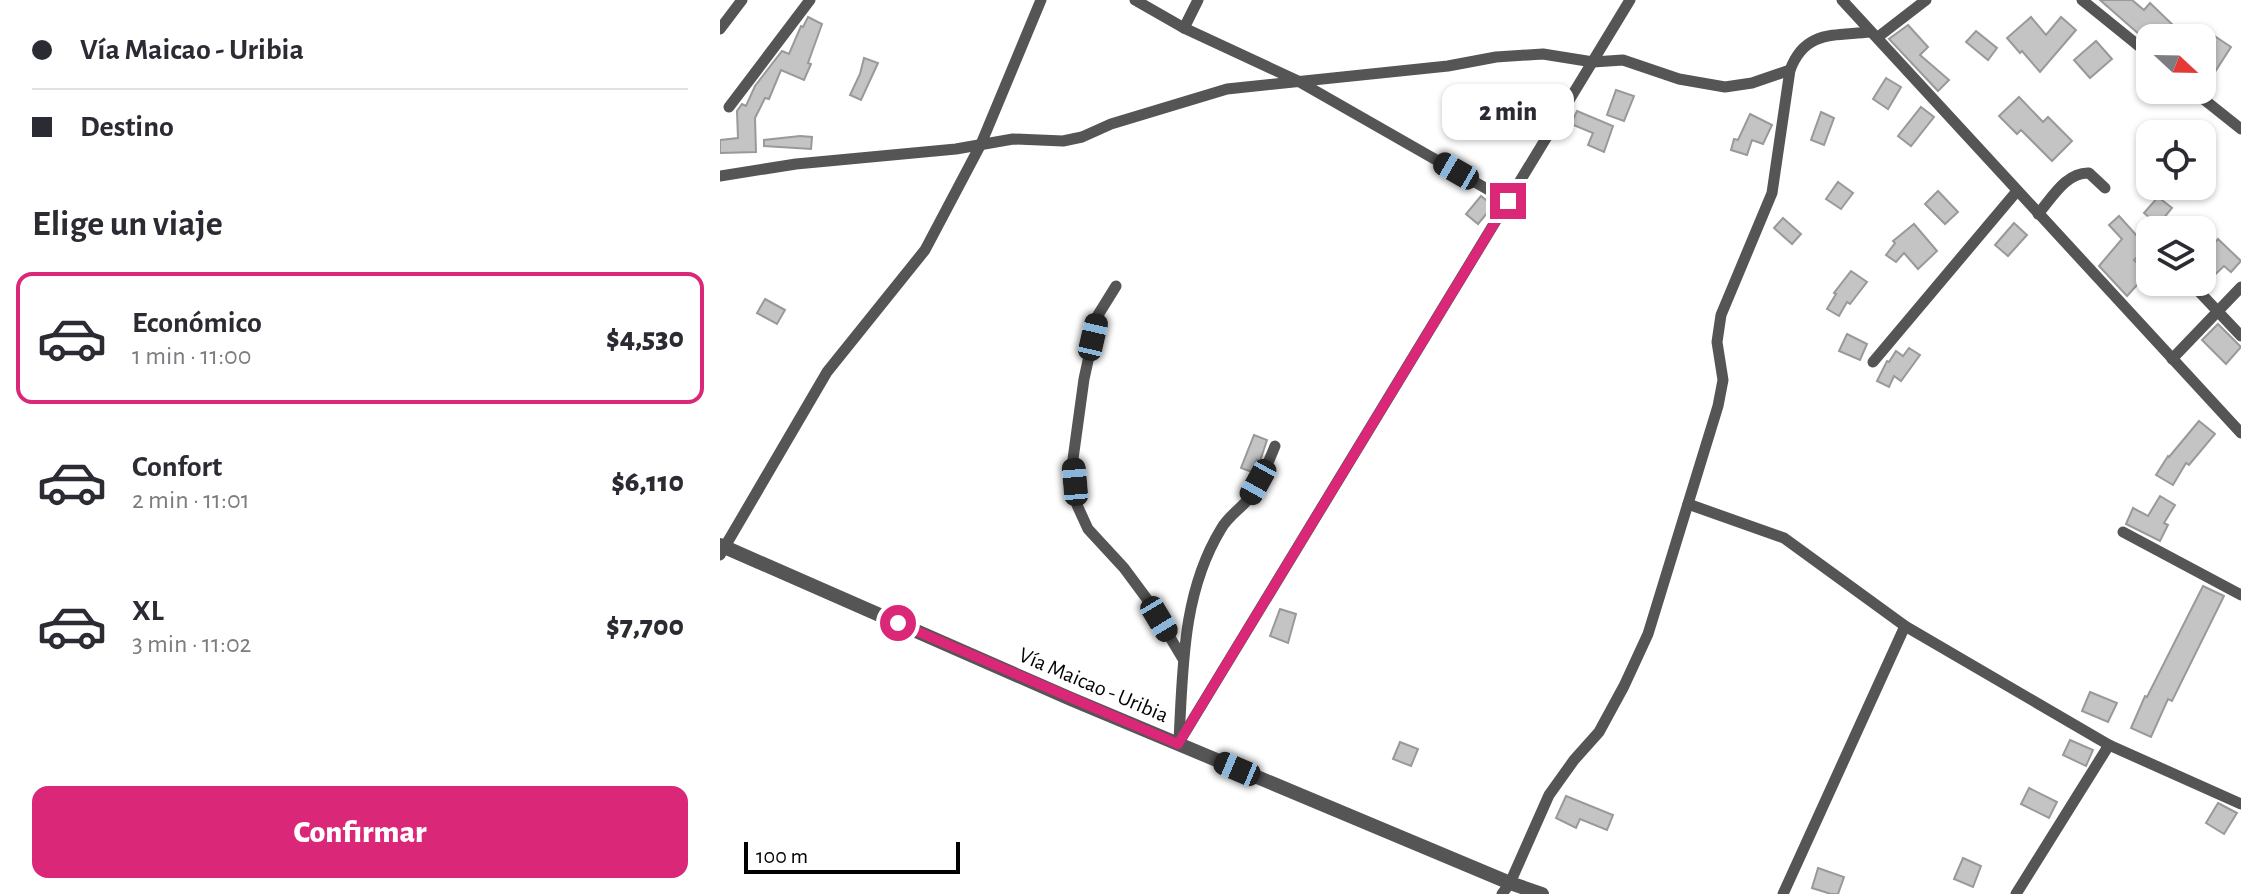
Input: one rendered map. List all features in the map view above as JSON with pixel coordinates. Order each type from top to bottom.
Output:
[{"type":"street","points":[[720,29],[742,0]]},
{"type":"street","points":[[729,107],[810,0]]},
{"type":"street","points":[[722,549],[827,372],[925,250],[981,144],[1041,0]]},
{"type":"street","points":[[1135,0],[1184,28],[1298,81],[1508,201]]},
{"type":"street","points":[[1184,28],[1198,0]]},
{"type":"street","points":[[1178,744],[1630,0]]},
{"type":"street","points":[[1842,0],[2241,433]]},
{"type":"street","points":[[1506,889],[1549,795],[1599,732],[1648,634],[1718,406],[1723,380],[1717,342],[1721,315],[1772,193],[1790,70],[1797,53],[1805,44],[1823,36],[1874,35],[1926,0]]},
{"type":"street","points":[[2082,0],[2136,44]]},
{"type":"street","points":[[720,176],[796,164],[956,149],[1013,139],[1063,141],[1227,89],[1448,66],[1496,57],[1543,54],[1593,62],[1623,60],[1679,79],[1725,87],[1752,83],[1790,70]]},
{"type":"street","points":[[2210,104],[2241,129]]},
{"type":"street","points":[[2038,214],[2070,177],[2078,173],[2089,173],[2105,188]]},
{"type":"street","points":[[1873,362],[2017,191]]},
{"type":"street","points":[[1116,286],[1098,315],[1084,379],[1073,459],[1077,505],[1088,529],[1147,599],[1183,659]]},
{"type":"street","points":[[2172,359],[2241,287]]},
{"type":"street","points":[[2204,296],[2241,336]]},
{"type":"street","points":[[1178,744],[1183,659],[1190,609],[1206,559],[1223,526],[1250,497],[1275,446]]},
{"type":"street","points":[[1688,504],[1784,538],[1905,626],[2109,745],[2241,804]]},
{"type":"street","points":[[2123,532],[2241,595]]},
{"type":"street","name":"Vía Maicao - Uribia","points":[[722,549],[1178,744],[1506,889],[1542,894]]},
{"type":"street","points":[[1783,894],[1905,626]]},
{"type":"street","points":[[2016,894],[2109,745]]},
{"type":"building","points":[[2100,0],[2132,0],[2144,10],[2150,3],[2172,24],[2136,24],[2136,32]]},
{"type":"building","points":[[808,17],[822,24],[804,80],[781,70],[769,99],[765,98],[755,118],[756,152],[720,153],[720,140],[738,138],[737,111],[742,104],[746,106],[755,86],[782,51],[789,54]]},
{"type":"building","points":[[2031,17],[2046,35],[2061,17],[2076,30],[2040,72],[2007,38]]},
{"type":"building","points":[[1908,25],[1928,47],[1920,55],[1949,80],[1938,91],[1889,39]]},
{"type":"building","points":[[1976,31],[1997,48],[1988,60],[1966,42]]},
{"type":"building","points":[[2216,37],[2231,47],[2216,70]]},
{"type":"building","points":[[2096,41],[2112,59],[2090,78],[2074,60]]},
{"type":"building","points":[[864,58],[878,63],[861,100],[850,95]]},
{"type":"building","points":[[1886,78],[1901,87],[1888,109],[1873,99]]},
{"type":"building","points":[[1616,90],[1634,96],[1624,121],[1607,115]]},
{"type":"building","points":[[2019,97],[2043,122],[2048,117],[2072,141],[2052,161],[2021,130],[2017,134],[1999,116]]},
{"type":"building","points":[[1921,107],[1934,117],[1911,146],[1898,136]]},
{"type":"building","points":[[1577,111],[1613,126],[1604,152],[1588,145],[1593,133],[1571,124]]},
{"type":"building","points":[[1821,112],[1834,118],[1824,145],[1811,140]]},
{"type":"building","points":[[1750,114],[1772,125],[1763,144],[1752,140],[1747,155],[1731,150],[1734,139],[1738,140]]},
{"type":"building","points":[[812,137],[811,149],[764,146],[764,140]]},
{"type":"building","points":[[1838,182],[1853,193],[1841,209],[1826,199]]},
{"type":"building","points":[[1938,191],[1958,212],[1945,224],[1925,204]]},
{"type":"building","points":[[1481,196],[1493,206],[1478,224],[1466,214]]},
{"type":"building","points":[[2155,200],[2162,200],[2172,208],[2165,216],[2148,216],[2144,213]]},
{"type":"building","points":[[2119,216],[2136,235],[2136,286],[2127,296],[2099,266],[2122,239],[2109,225]]},
{"type":"building","points":[[1783,218],[1801,234],[1792,244],[1774,228]]},
{"type":"building","points":[[2014,223],[2027,235],[2008,256],[1995,245]]},
{"type":"building","points":[[1914,224],[1937,251],[1918,269],[1904,253],[1896,262],[1886,255],[1895,243],[1893,241]]},
{"type":"building","points":[[2218,239],[2241,261],[2231,272],[2224,266],[2216,274]]},
{"type":"building","points":[[1851,271],[1867,282],[1850,304],[1847,302],[1839,316],[1827,309],[1834,293]]},
{"type":"building","points":[[765,299],[785,310],[777,324],[757,313]]},
{"type":"building","points":[[2218,324],[2241,347],[2226,364],[2202,340]]},
{"type":"building","points":[[1847,334],[1867,344],[1860,360],[1839,351]]},
{"type":"building","points":[[1909,348],[1920,355],[1901,381],[1894,376],[1889,387],[1877,381],[1896,351],[1903,356]]},
{"type":"building","points":[[2199,421],[2215,434],[2189,465],[2186,463],[2173,485],[2156,475],[2168,456]]},
{"type":"building","points":[[1254,435],[1267,440],[1260,461],[1257,460],[1252,472],[1241,468]]},
{"type":"building","points":[[2160,496],[2175,505],[2164,523],[2168,525],[2160,541],[2126,524],[2133,508],[2148,516]]},
{"type":"building","points":[[2203,586],[2224,596],[2151,737],[2131,728]]},
{"type":"building","points":[[1280,609],[1296,614],[1288,643],[1270,636]]},
{"type":"building","points":[[2090,692],[2117,703],[2108,722],[2082,711]]},
{"type":"building","points":[[2070,740],[2093,750],[2086,766],[2063,755]]},
{"type":"building","points":[[1400,742],[1418,749],[1411,766],[1393,759]]},
{"type":"building","points":[[2029,788],[2057,802],[2049,818],[2021,804]]},
{"type":"building","points":[[1566,796],[1613,815],[1607,830],[1580,819],[1576,828],[1556,818]]},
{"type":"building","points":[[2218,803],[2237,813],[2224,834],[2206,823]]},
{"type":"building","points":[[1963,858],[1981,866],[1973,887],[1954,879]]},
{"type":"building","points":[[1818,868],[1844,877],[1838,894],[1812,888]]},
{"type":"route","points":[[898,623],[1178,744],[1508,201]]}]
